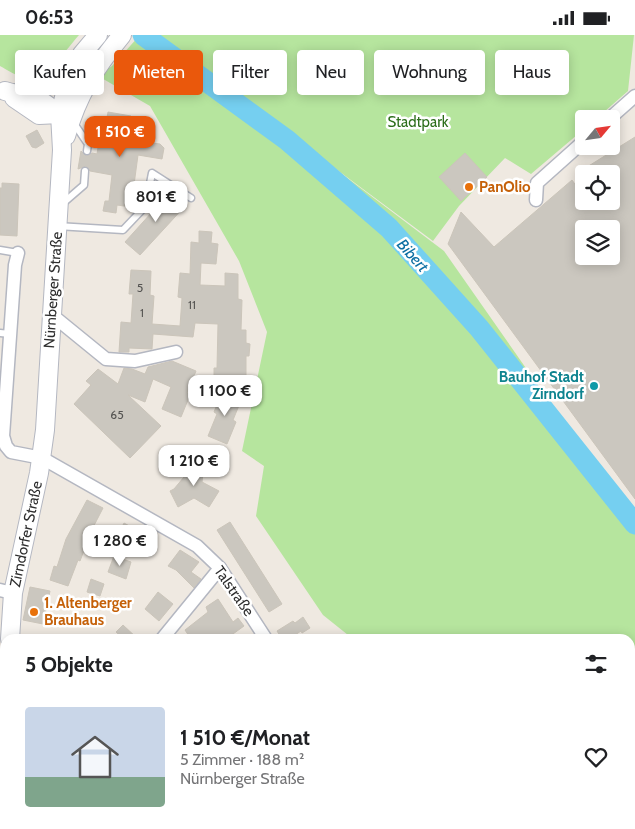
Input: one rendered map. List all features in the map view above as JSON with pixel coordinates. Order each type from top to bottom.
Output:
[{"type":"main road","name":"Nürnberger Straße","points":[[66,116],[93,72],[122,35]]},
{"type":"main road","name":"Nürnberger Straße","points":[[45,430],[62,150],[66,116],[66,89],[91,44]]},
{"type":"main road","points":[[3,90],[39,115],[66,116]]},
{"type":"main road","name":"Zirndorfer Straße","points":[[10,634],[6,592],[42,458],[45,430]]},
{"type":"street","points":[[3,90],[30,89],[43,84],[91,44]]},
{"type":"street","points":[[619,110],[635,96]]},
{"type":"street","points":[[536,199],[537,183],[575,149]]},
{"type":"street","points":[[18,253],[5,333],[3,436],[6,446],[11,452],[42,458]]},
{"type":"street","points":[[52,315],[106,359],[135,361],[176,352]]},
{"type":"street","name":"Talstraße","points":[[42,458],[197,546],[220,568],[263,634]]},
{"type":"street","points":[[166,634],[220,568]]},
{"type":"lane","points":[[66,116],[88,144],[87,151]]},
{"type":"lane","points":[[59,206],[84,185],[85,171]]},
{"type":"lane","points":[[57,226],[123,230],[142,210],[147,199],[152,173],[190,198]]},
{"type":"lane","points":[[0,250],[18,253]]},
{"type":"green space","points":[[0,35],[79,35],[67,50],[15,50],[15,74],[0,66]]},
{"type":"green space","name":"Stadtpark","points":[[140,35],[634,35],[628,91],[606,110],[575,110],[575,137],[531,174],[505,158],[459,206],[433,241],[301,143],[444,251],[635,524],[635,634],[347,634],[323,615],[256,516],[264,466],[242,451],[267,332],[239,261],[150,106],[131,95],[203,95],[203,50],[126,50]]},
{"type":"green space","points":[[114,64],[114,85],[104,79],[104,72]]},
{"type":"building","points":[[108,112],[131,116],[130,118],[136,119],[134,134],[145,136],[144,142],[160,144],[164,148],[162,159],[138,155],[131,207],[117,205],[116,213],[103,211],[105,201],[109,201],[112,175],[90,171],[86,166],[78,169],[81,151],[86,156],[92,153],[97,154],[100,135],[104,135]]},
{"type":"building","points":[[37,130],[44,143],[36,148],[32,147],[26,136]]},
{"type":"building","name":"Bauhof Stadt Zirndorf","points":[[635,137],[635,499],[448,244],[461,212],[494,247],[572,180],[575,184],[575,210],[620,210],[620,165],[590,165],[606,155],[620,155],[620,146]]},
{"type":"building","points":[[465,153],[487,177],[461,201],[439,177]]},
{"type":"building","points":[[2,183],[19,184],[17,236],[0,235],[0,188],[2,188]]},
{"type":"building","points":[[171,191],[186,205],[140,255],[125,242]]},
{"type":"building","points":[[199,231],[212,232],[211,243],[218,244],[216,264],[201,263],[200,285],[225,286],[225,273],[238,274],[238,299],[242,300],[241,330],[246,330],[246,343],[250,344],[249,356],[246,356],[246,382],[214,381],[214,368],[217,368],[218,324],[195,323],[193,337],[153,334],[152,349],[129,348],[129,352],[119,352],[121,322],[131,323],[133,294],[129,294],[131,270],[151,271],[150,295],[154,296],[152,324],[180,326],[182,298],[178,297],[180,273],[190,274],[191,242],[199,243]]},
{"type":"building","points":[[172,361],[196,371],[187,393],[190,395],[181,417],[162,409],[171,387],[153,379],[145,402],[128,395],[161,426],[130,458],[74,404],[91,385],[86,381],[98,369],[118,384],[124,368],[145,374],[148,367]]},
{"type":"building","points":[[223,390],[242,398],[233,420],[236,422],[227,444],[208,436],[217,414],[214,412]]},
{"type":"building","points":[[185,463],[204,464],[202,482],[219,491],[209,507],[194,498],[178,507],[170,491],[184,477]]},
{"type":"building","points":[[87,500],[103,508],[84,545],[86,545],[80,561],[78,560],[68,586],[50,580],[54,566],[57,567],[66,539]]},
{"type":"building","points":[[230,522],[282,604],[269,612],[217,530]]},
{"type":"building","points":[[124,523],[149,537],[141,551],[117,537]]},
{"type":"building","points":[[180,550],[199,562],[191,572],[201,579],[194,588],[176,570],[168,566]]},
{"type":"building","points":[[114,556],[131,562],[126,579],[108,572]]},
{"type":"building","points":[[91,579],[104,584],[100,596],[87,592]]},
{"type":"building","points":[[30,587],[50,591],[43,624],[23,620]]},
{"type":"building","points":[[158,592],[173,604],[159,621],[145,609]]},
{"type":"building","points":[[218,599],[233,622],[238,618],[244,626],[233,634],[188,634],[185,630],[208,612],[206,607]]},
{"type":"building","points":[[303,617],[310,628],[296,634],[279,634],[277,631],[293,621],[295,623]]},
{"type":"building","points":[[123,625],[133,634],[118,634],[116,632]]},
{"type":"waterway","name":"Bibert","points":[[143,35],[287,140],[389,228],[479,328],[635,524]]},
{"type":"place","name":"PanOlio","points":[[469,187]]},
{"type":"place","name":"Bauhof Stadt Zirndorf","points":[[594,386]]},
{"type":"place","name":"1. Altenberger Brauhaus","points":[[34,612]]}]
